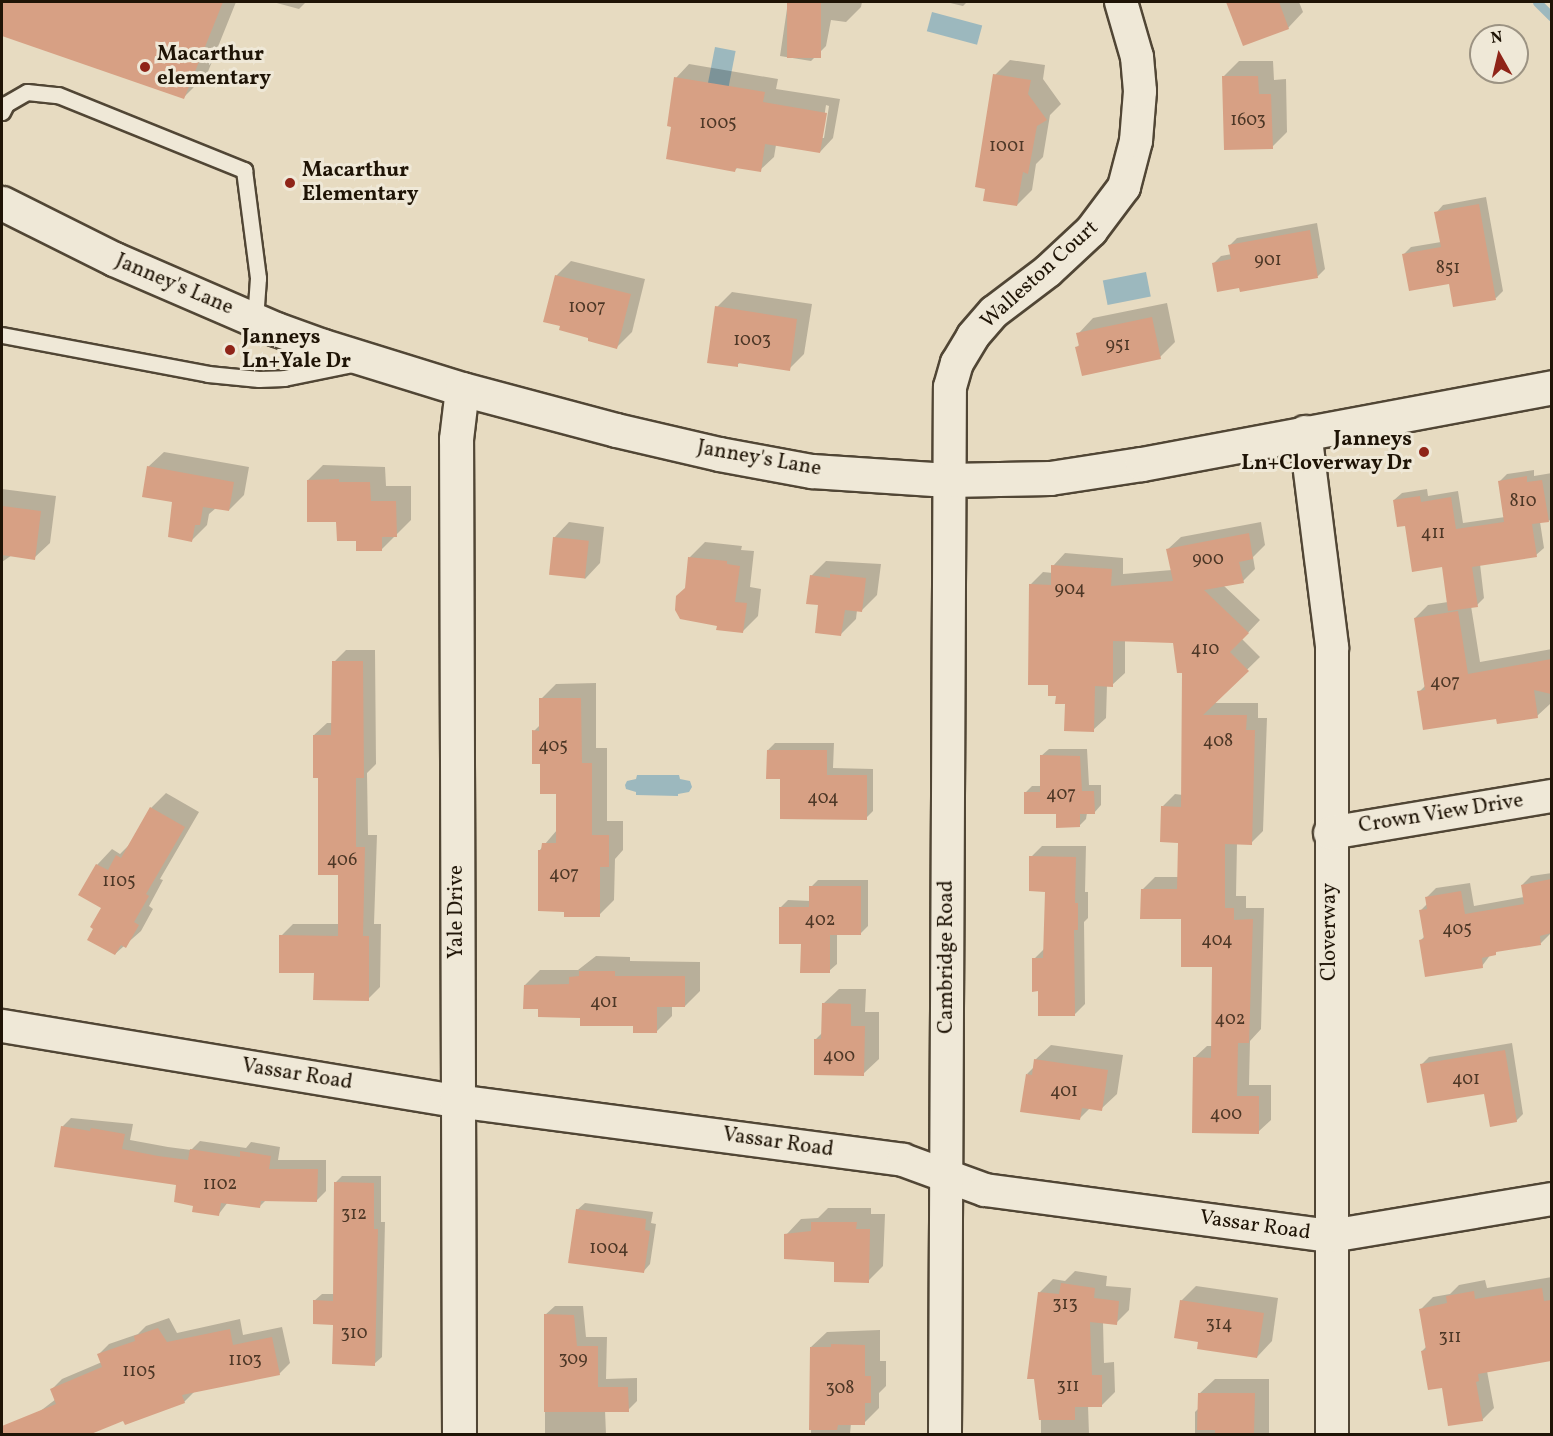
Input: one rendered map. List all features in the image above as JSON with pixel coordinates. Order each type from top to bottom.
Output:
[{"type":"main road","name":"Janney's Lane","points":[[2,203],[114,259],[255,320],[366,360],[462,389],[616,430],[719,454],[812,471],[948,480],[1050,478],[1142,464],[1551,387]]},
{"type":"main road","name":"Yale Drive","points":[[459,1434],[456,1101],[456,439],[462,389]]},
{"type":"street","name":"Walleston Court","points":[[948,480],[950,387],[957,363],[973,336],[994,312],[1048,271],[1092,231],[1124,187],[1136,141],[1140,91],[1137,57],[1128,20],[1120,2]]},
{"type":"street","name":"Cloverway","points":[[1305,432],[1332,647],[1330,833],[1332,1434]]},
{"type":"street","name":"Cambridge Road","points":[[945,1434],[948,480]]},
{"type":"street","name":"Crown View Drive","points":[[1330,833],[1551,796]]},
{"type":"street","name":"Vassar Road","points":[[2,1026],[456,1101],[903,1160],[985,1190],[1331,1236],[1551,1199]]},
{"type":"lane","points":[[2,112],[6,104],[27,92],[58,95],[244,170],[258,278],[255,320]]},
{"type":"lane","points":[[2,335],[208,374],[259,379],[284,378],[366,360]]},
{"type":"water","points":[[932,12],[982,25],[977,45],[927,31]]},
{"type":"water","points":[[715,47],[736,51],[726,99],[706,95]]},
{"type":"water","points":[[1146,272],[1151,297],[1108,305],[1103,280]]},
{"type":"water","points":[[637,775],[679,775],[680,779],[690,781],[692,787],[689,792],[678,794],[678,796],[636,795],[636,792],[626,789],[625,785],[627,781],[636,779]]},
{"type":"building","name":"Macarthur elementary","points":[[2,2],[223,2],[184,99],[2,36]]},
{"type":"building","points":[[787,2],[821,2],[821,58],[787,58]]},
{"type":"building","points":[[1226,2],[1279,2],[1289,29],[1243,46]]},
{"type":"building","points":[[993,74],[1031,80],[1028,94],[1047,120],[1037,126],[1028,174],[1023,172],[1017,206],[983,201],[985,189],[975,187]]},
{"type":"building","points":[[1222,76],[1258,76],[1259,94],[1271,94],[1273,149],[1224,150]]},
{"type":"building","points":[[674,77],[765,92],[763,102],[827,113],[820,153],[765,144],[761,172],[736,168],[735,172],[666,159],[671,127],[667,126]]},
{"type":"building","points":[[1479,204],[1496,300],[1453,307],[1449,284],[1409,291],[1402,254],[1441,247],[1434,212]]},
{"type":"building","points":[[1310,230],[1318,278],[1240,292],[1239,288],[1217,292],[1212,263],[1231,259],[1228,245]]},
{"type":"building","points":[[555,275],[631,294],[617,349],[588,341],[588,338],[559,330],[560,326],[543,322]]},
{"type":"building","points":[[715,306],[797,319],[790,371],[738,363],[738,367],[707,363]]},
{"type":"building","points":[[1152,317],[1161,359],[1082,376],[1075,347],[1079,346],[1076,333]]},
{"type":"building","points":[[147,466],[234,482],[229,511],[203,507],[200,525],[195,525],[192,542],[168,537],[172,502],[142,497]]},
{"type":"building","points":[[1527,476],[1527,482],[1542,480],[1549,522],[1532,524],[1537,557],[1472,567],[1478,607],[1448,611],[1442,567],[1412,572],[1405,526],[1397,527],[1393,500],[1420,496],[1421,502],[1451,497],[1456,529],[1504,522],[1498,481]]},
{"type":"building","points":[[339,479],[339,482],[370,482],[371,501],[396,501],[397,537],[382,537],[382,551],[356,551],[356,541],[337,541],[336,522],[307,522],[307,480]]},
{"type":"building","points":[[2,506],[41,511],[35,560],[2,555]]},
{"type":"building","points":[[1249,533],[1253,559],[1239,562],[1244,583],[1204,590],[1249,633],[1230,652],[1249,671],[1203,715],[1247,715],[1246,730],[1255,730],[1252,845],[1225,844],[1225,908],[1234,908],[1234,920],[1253,919],[1249,1043],[1238,1043],[1237,1096],[1259,1096],[1259,1134],[1192,1133],[1193,1057],[1211,1058],[1212,967],[1181,967],[1181,919],[1140,919],[1141,889],[1177,889],[1178,843],[1160,842],[1161,806],[1181,807],[1182,673],[1177,673],[1173,643],[1113,641],[1113,687],[1095,686],[1094,732],[1064,731],[1065,704],[1055,704],[1056,696],[1048,696],[1048,685],[1028,685],[1029,584],[1051,585],[1051,565],[1112,569],[1111,586],[1173,581],[1166,549]]},
{"type":"building","points":[[553,537],[589,541],[585,579],[549,575]]},
{"type":"building","points":[[688,557],[727,561],[727,564],[740,566],[735,602],[747,603],[743,633],[716,630],[717,626],[680,619],[675,610],[676,596],[685,588]]},
{"type":"building","points":[[830,574],[866,578],[862,612],[845,610],[841,636],[815,633],[818,605],[806,604],[810,575],[830,578]]},
{"type":"building","points":[[1458,611],[1468,674],[1551,659],[1551,694],[1534,690],[1538,718],[1497,724],[1496,719],[1423,730],[1417,691],[1425,690],[1414,618]]},
{"type":"building","points":[[332,661],[363,661],[364,778],[356,778],[356,847],[365,847],[363,936],[369,936],[369,1001],[313,1000],[314,973],[279,973],[279,935],[338,936],[338,875],[318,875],[318,778],[313,778],[313,735],[331,735]]},
{"type":"building","points":[[539,698],[581,698],[582,763],[592,763],[592,835],[609,835],[609,867],[600,867],[600,917],[564,917],[564,912],[538,911],[538,850],[541,850],[542,843],[556,843],[556,794],[540,794],[540,764],[532,764],[532,730],[539,731]]},
{"type":"building","points":[[767,750],[827,750],[827,775],[867,775],[867,820],[780,819],[780,779],[766,779]]},
{"type":"building","points":[[1040,755],[1080,756],[1082,791],[1094,791],[1095,814],[1080,814],[1080,827],[1056,828],[1056,814],[1024,814],[1024,792],[1040,792]]},
{"type":"building","points":[[150,807],[185,827],[146,894],[149,896],[134,922],[139,925],[126,948],[121,945],[115,955],[87,940],[93,929],[90,927],[101,908],[78,895],[96,864],[108,870],[116,855],[121,858]]},
{"type":"building","points":[[1029,856],[1076,857],[1075,903],[1078,903],[1078,930],[1074,930],[1075,1016],[1038,1016],[1038,991],[1032,992],[1032,958],[1043,958],[1045,892],[1029,891]]},
{"type":"building","points":[[1551,879],[1551,933],[1540,936],[1541,945],[1496,952],[1496,955],[1482,958],[1483,968],[1425,977],[1419,940],[1424,939],[1419,910],[1427,909],[1425,897],[1461,891],[1465,914],[1524,904],[1521,885]]},
{"type":"building","points":[[809,886],[861,886],[861,935],[830,935],[830,973],[800,973],[801,944],[779,944],[779,907],[809,907]]},
{"type":"building","points":[[579,971],[615,971],[615,976],[685,976],[685,1007],[657,1007],[657,1033],[633,1033],[633,1026],[580,1026],[580,1018],[538,1017],[538,1009],[523,1009],[524,985],[569,984],[569,977],[579,976]]},
{"type":"building","points":[[822,1003],[851,1004],[851,1026],[865,1026],[864,1076],[814,1075],[814,1039],[821,1039]]},
{"type":"building","points":[[1505,1050],[1517,1122],[1490,1127],[1484,1094],[1427,1103],[1420,1064]]},
{"type":"building","points":[[1034,1059],[1108,1070],[1102,1111],[1082,1108],[1080,1120],[1020,1112],[1026,1074],[1032,1075]]},
{"type":"building","points":[[61,1126],[125,1134],[122,1149],[158,1156],[188,1160],[190,1149],[240,1157],[240,1151],[271,1156],[269,1169],[318,1169],[317,1202],[261,1201],[260,1208],[221,1203],[219,1216],[192,1212],[193,1206],[174,1202],[176,1185],[54,1167]]},
{"type":"building","points":[[334,1182],[374,1183],[374,1229],[378,1229],[375,1366],[332,1364],[333,1325],[313,1324],[313,1300],[333,1301]]},
{"type":"building","points":[[576,1209],[646,1219],[645,1230],[650,1231],[644,1273],[568,1263]]},
{"type":"building","points":[[811,1222],[857,1222],[856,1229],[870,1229],[869,1283],[834,1282],[834,1262],[784,1259],[784,1234],[811,1231]]},
{"type":"building","points":[[1061,1283],[1095,1288],[1094,1298],[1119,1301],[1117,1325],[1090,1322],[1092,1375],[1102,1375],[1102,1407],[1075,1407],[1075,1420],[1039,1420],[1034,1379],[1027,1379],[1038,1292],[1059,1294]]},
{"type":"building","points":[[1542,1288],[1544,1301],[1551,1300],[1551,1361],[1478,1374],[1479,1381],[1476,1382],[1483,1421],[1448,1426],[1442,1388],[1428,1390],[1421,1351],[1426,1350],[1419,1309],[1447,1303],[1446,1296],[1474,1291],[1475,1299]]},
{"type":"building","points":[[1180,1300],[1264,1313],[1257,1358],[1197,1349],[1198,1342],[1174,1338]]},
{"type":"building","points":[[544,1314],[574,1315],[577,1346],[598,1346],[598,1387],[628,1387],[629,1412],[544,1412]]},
{"type":"building","points":[[158,1328],[167,1342],[230,1329],[233,1345],[272,1337],[280,1375],[182,1395],[185,1403],[125,1425],[123,1421],[91,1434],[2,1434],[2,1426],[56,1404],[50,1389],[102,1367],[97,1354],[135,1341],[134,1336]]},
{"type":"building","points":[[831,1344],[865,1345],[865,1376],[871,1376],[871,1403],[865,1403],[865,1425],[838,1425],[837,1430],[809,1430],[810,1347],[831,1347]]},
{"type":"building","points":[[1198,1393],[1255,1393],[1254,1434],[1215,1434],[1215,1430],[1197,1430]]},
{"type":"waterway","points":[[1537,2],[1552,17]]},
{"type":"place","name":"Macarthur elementary","points":[[145,67]]},
{"type":"place","name":"Macarthur Elementary","points":[[290,183]]},
{"type":"place","name":"Janneys Ln+Yale Dr","points":[[230,350]]},
{"type":"place","name":"Janneys Ln+Cloverway Dr","points":[[1424,452]]}]
